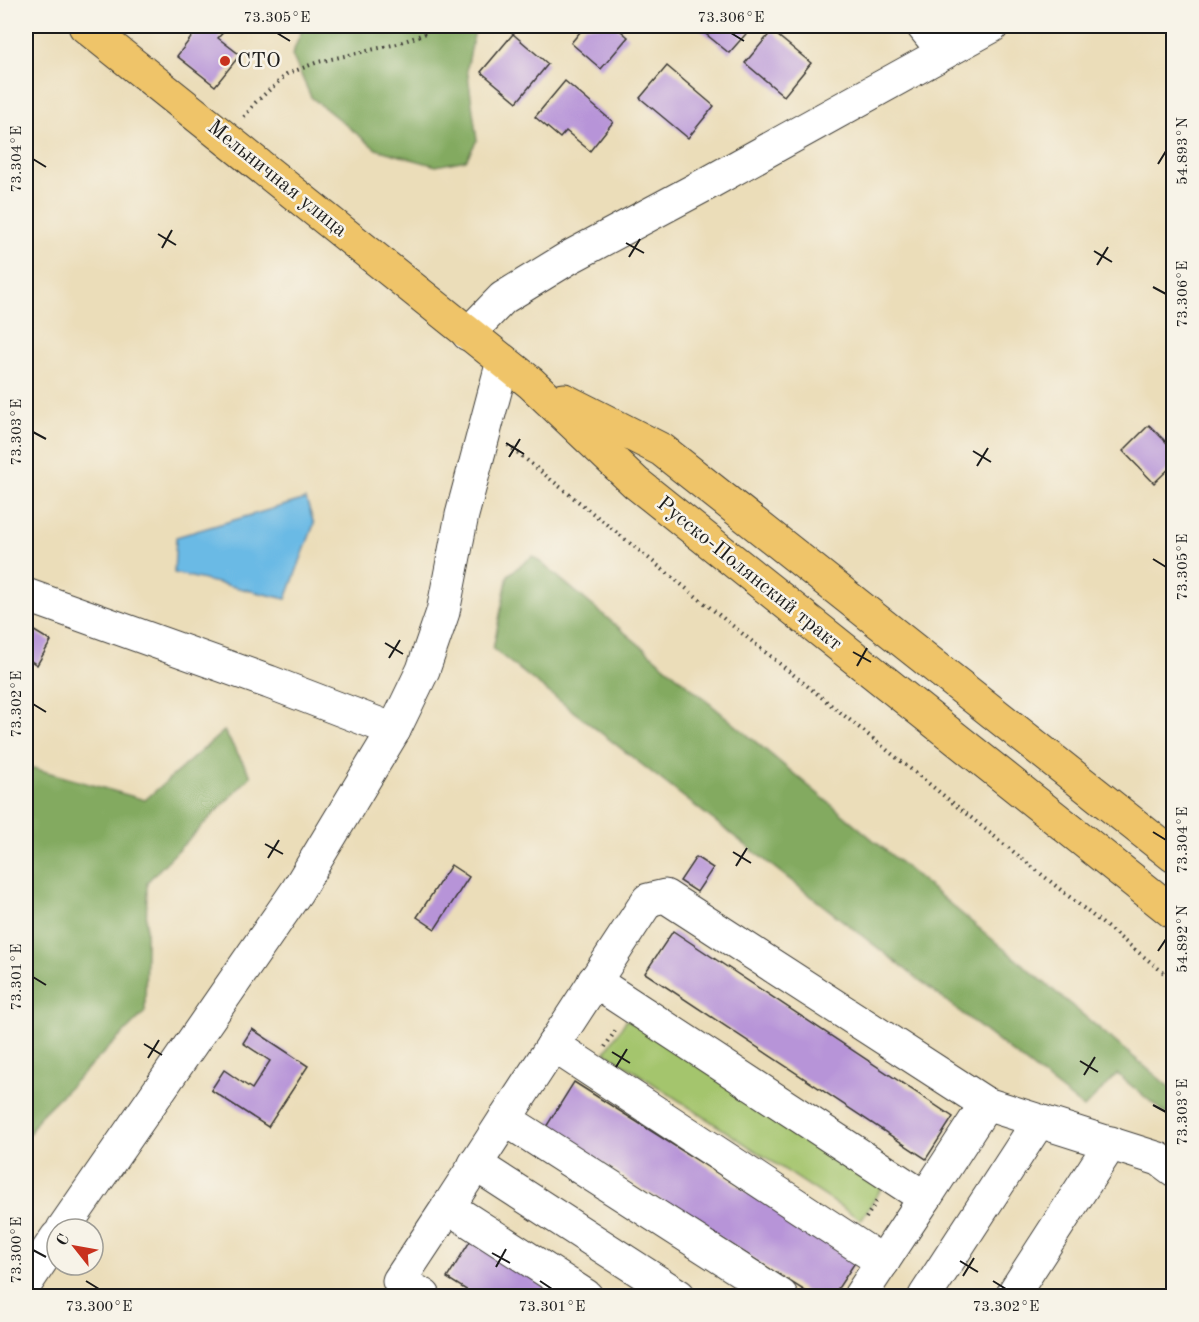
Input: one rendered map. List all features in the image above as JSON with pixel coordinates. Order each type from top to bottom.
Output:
[{"type":"main road","name":"Мельничная улица","points":[[85,26],[468,334]]},
{"type":"main road","name":"Русско-Полянский тракт","points":[[468,334],[531,383],[636,483],[1173,913]]},
{"type":"main road","name":"Русско-Полянский тракт","points":[[531,383],[662,450],[1173,856]]},
{"type":"street","points":[[923,26],[944,52]]},
{"type":"street","points":[[468,334],[503,298],[570,257],[992,26]]},
{"type":"street","points":[[71,1217],[297,891],[394,730],[423,670],[443,612],[462,515],[503,361]]},
{"type":"street","points":[[26,595],[269,682],[394,730]]},
{"type":"street","points":[[404,1291],[448,1207],[594,981],[648,900],[665,896],[986,1104],[1111,1143],[1166,1164]]},
{"type":"street","points":[[594,981],[925,1198]]},
{"type":"street","points":[[553,1045],[883,1262]]},
{"type":"street","points":[[860,1296],[986,1104]]},
{"type":"street","points":[[505,1119],[780,1296]]},
{"type":"street","points":[[925,1296],[1040,1121]]},
{"type":"street","points":[[1012,1296],[1111,1143]]},
{"type":"street","points":[[475,1164],[679,1296]]},
{"type":"street","points":[[448,1207],[586,1296]]},
{"type":"street","points":[[26,1283],[45,1255]]},
{"type":"path","points":[[227,139],[256,102],[286,74],[318,62],[397,44],[429,32],[435,26]]},
{"type":"path","points":[[486,428],[1173,981]]},
{"type":"path","points":[[591,1071],[631,1005]]},
{"type":"green space","points":[[302,26],[476,26],[467,68],[477,140],[466,160],[436,166],[376,149],[311,97],[292,55]]},
{"type":"green space","points":[[533,556],[1173,1090],[1173,1120],[1117,1074],[1084,1108],[493,649],[508,575]]},
{"type":"green space","points":[[224,731],[251,776],[147,882],[145,1012],[40,1116],[26,1139],[26,766],[145,800]]},
{"type":"green space","points":[[627,1019],[883,1186],[861,1220],[605,1052]]},
{"type":"water","points":[[306,499],[314,524],[286,599],[174,573],[176,537]]},
{"type":"building","points":[[192,26],[229,26],[218,38],[240,55],[215,86],[177,56],[197,30]]},
{"type":"building","points":[[585,26],[615,26],[628,37],[601,69],[571,43]]},
{"type":"building","points":[[696,26],[753,26],[729,53]]},
{"type":"building","points":[[772,31],[811,63],[784,96],[745,63]]},
{"type":"building","points":[[513,34],[548,64],[517,102],[481,72]]},
{"type":"building","points":[[667,66],[714,106],[688,138],[640,98]]},
{"type":"building","points":[[565,81],[613,122],[590,151],[566,131],[560,138],[535,117]]},
{"type":"building","points":[[1149,425],[1174,450],[1174,464],[1154,483],[1123,451]]},
{"type":"building","points":[[26,626],[51,641],[37,665],[26,658]]},
{"type":"building","points":[[696,857],[713,868],[697,892],[680,881]]},
{"type":"building","points":[[451,865],[469,877],[435,929],[417,917]]},
{"type":"building","points":[[673,931],[953,1117],[926,1159],[645,973]]},
{"type":"building","points":[[252,1029],[308,1066],[268,1127],[211,1090],[224,1070],[252,1089],[270,1061],[243,1043]]},
{"type":"building","points":[[574,1082],[856,1261],[833,1296],[813,1296],[546,1127]]},
{"type":"building","points":[[474,1235],[568,1296],[476,1296],[447,1278]]},
{"type":"place","name":"СТО","points":[[225,61]]}]
